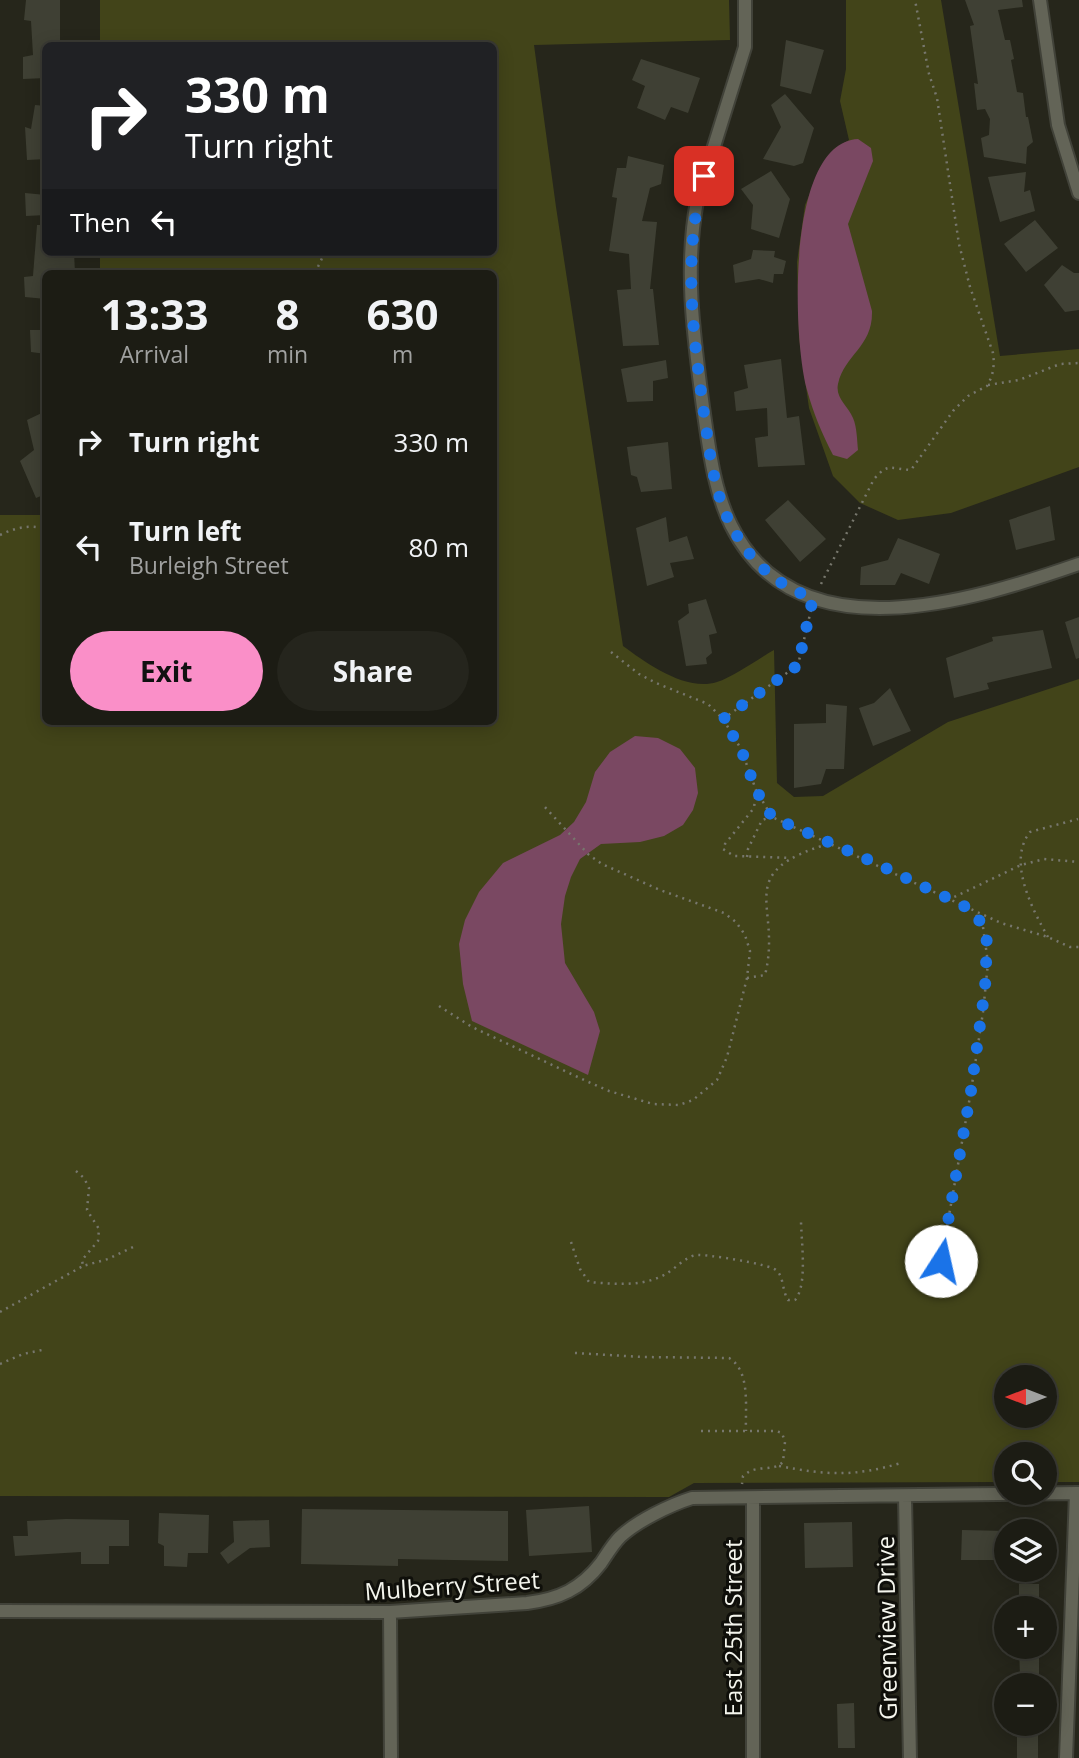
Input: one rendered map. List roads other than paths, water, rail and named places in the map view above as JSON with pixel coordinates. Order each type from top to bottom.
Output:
[{"type":"street","points":[[746,0],[745,47],[704,176],[692,227],[690,299],[698,371],[716,485],[731,526],[748,553],[783,586],[813,598],[845,605],[894,608],[935,605],[977,597],[1079,564]]},
{"type":"street","points":[[1040,0],[1058,125],[1079,193]]},
{"type":"street","points":[[1066,1758],[1077,1493]]},
{"type":"street","name":"Mulberry Street","points":[[0,1611],[390,1612],[548,1601],[571,1592],[586,1582],[621,1537],[662,1511],[692,1498],[1077,1493]]},
{"type":"street","name":"Greenview Drive","points":[[905,1497],[910,1758]]},
{"type":"street","name":"East 25th Street","points":[[747,1498],[753,1758]]},
{"type":"street","points":[[390,1612],[391,1758]]}]
